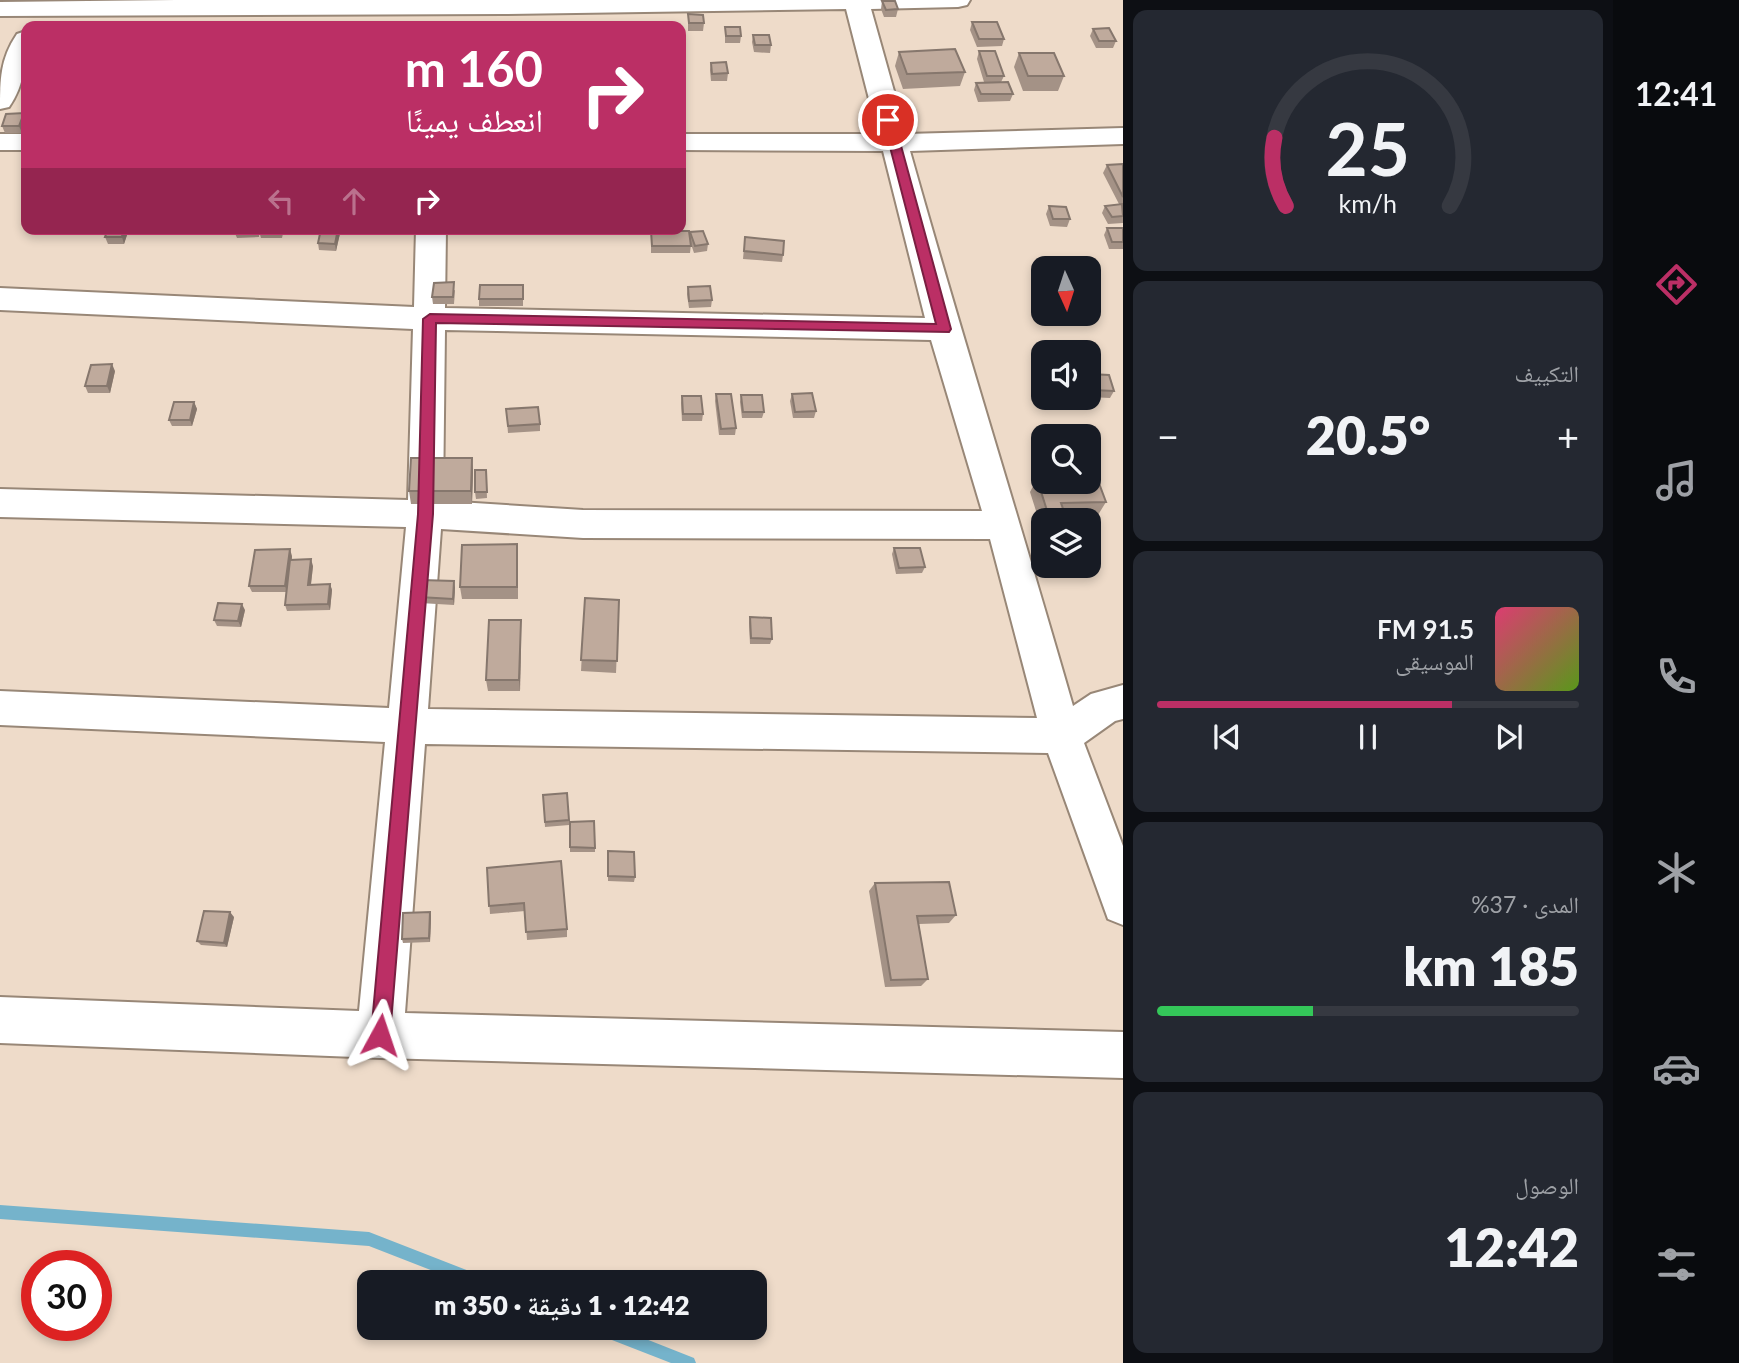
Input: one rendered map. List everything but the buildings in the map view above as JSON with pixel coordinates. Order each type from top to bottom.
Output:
[{"type":"street","points":[[0,9],[38,12],[202,6],[439,11],[958,0]]},
{"type":"street","points":[[856,2],[944,329],[1004,524],[1062,736],[1123,904]]},
{"type":"street","points":[[0,101],[21,51]]},
{"type":"street","points":[[686,142],[894,143],[1123,136]]},
{"type":"street","points":[[0,142],[21,142]]},
{"type":"street","points":[[380,1035],[425,514],[430,235]]},
{"type":"street","points":[[0,299],[430,319],[944,329]]},
{"type":"street","points":[[0,503],[425,514],[583,524],[1004,524]]},
{"type":"street","points":[[0,708],[406,726],[1062,736],[1105,706],[1123,702]]},
{"type":"street","points":[[0,1020],[380,1035],[1123,1055]]},
{"type":"waterway","points":[[0,1212],[369,1239],[449,1270]]},
{"type":"waterway","points":[[630,1340],[689,1363]]},
{"type":"route","points":[[380,1035],[425,514],[430,319],[944,329],[888,120]]}]
